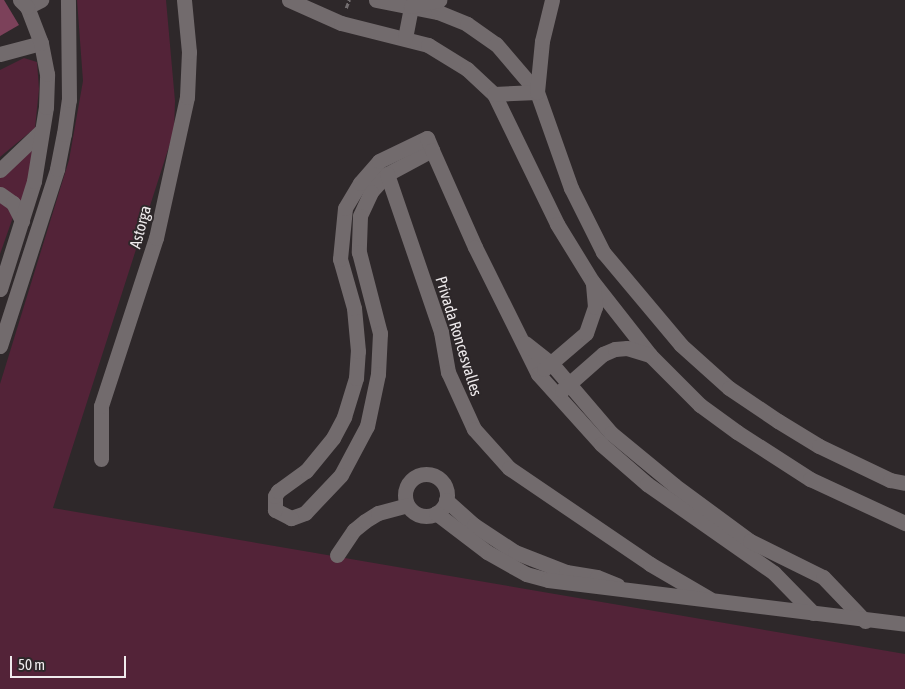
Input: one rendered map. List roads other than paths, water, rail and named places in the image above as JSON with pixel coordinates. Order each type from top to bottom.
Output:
[{"type":"street","points":[[0,346],[57,169],[64,134],[69,100],[68,0]]},
{"type":"street","name":"Astorga","points":[[101,459],[101,406],[156,238],[187,97],[188,52],[184,0]]},
{"type":"street","points":[[289,0],[341,23],[405,38],[448,56],[494,94],[557,224],[592,282],[650,355],[700,405],[737,432],[810,479],[905,523]]},
{"type":"street","points":[[376,0],[411,6],[467,24],[496,44],[537,92],[571,188],[603,252],[680,345],[729,388],[778,421],[819,446],[890,480],[905,483]]},
{"type":"street","points":[[411,6],[439,0]]},
{"type":"street","points":[[537,92],[542,41],[551,1]]},
{"type":"street","points":[[0,289],[34,181],[40,132],[46,107],[47,74],[41,43],[29,2]]},
{"type":"street","points":[[405,38],[411,6]]},
{"type":"street","points":[[0,54],[41,43]]},
{"type":"street","points":[[494,94],[537,92]]},
{"type":"street","points":[[0,170],[40,132]]},
{"type":"street","points":[[430,144],[387,174],[364,204],[358,230],[359,252],[380,333],[378,374],[367,426],[341,475],[305,513],[291,518],[284,517],[276,510],[274,496],[306,471],[333,438],[344,418],[356,378],[358,351],[354,308],[340,259],[345,208],[360,182],[379,161],[430,144]]},
{"type":"street","points":[[430,144],[475,247],[525,343],[538,374],[601,444],[648,484],[774,573],[813,613]]},
{"type":"street","name":"Privada Roncesvalles","points":[[387,174],[442,332],[448,372],[474,429],[509,468],[650,564],[710,599]]},
{"type":"street","points":[[0,194],[13,203],[22,221]]},
{"type":"street","points":[[538,374],[586,333],[595,307],[592,282]]},
{"type":"street","points":[[586,333],[603,354]]},
{"type":"street","points":[[525,343],[551,363],[611,433],[674,485],[750,541],[823,577],[853,604],[865,620]]},
{"type":"street","points":[[556,395],[603,354],[627,348],[650,355]]},
{"type":"street","name":"Privada Roncesvalles","points":[[628,590],[597,576],[545,565],[515,552],[474,525],[446,500],[447,493],[440,480],[434,476],[420,475],[405,491],[407,505],[420,515],[436,513],[487,552],[526,574],[579,586],[710,599],[905,624]]},
{"type":"street","points":[[436,513],[446,500]]},
{"type":"street","points":[[337,555],[354,530],[365,520],[378,513],[407,505]]},
{"type":"street","points":[[891,516],[905,510]]}]
